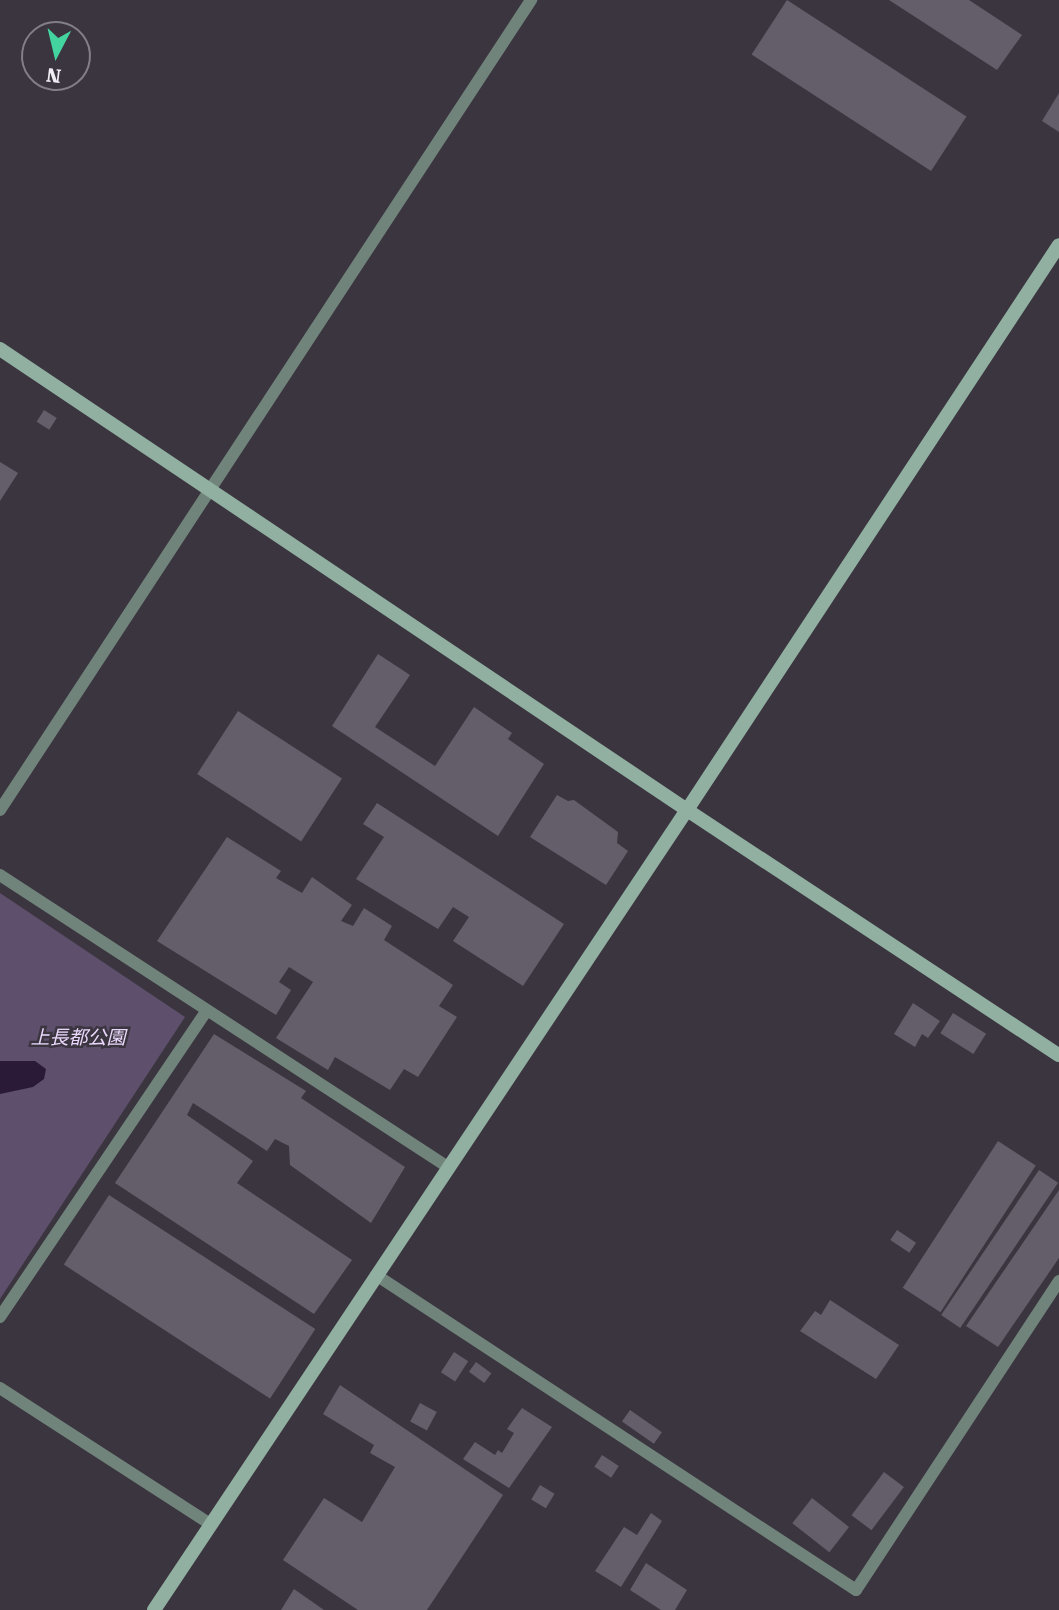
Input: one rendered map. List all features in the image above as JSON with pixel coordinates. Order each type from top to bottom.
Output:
[{"type":"street","points":[[0,810],[209,487],[531,0]]},
{"type":"street","points":[[154,1610],[687,810],[1059,245]]},
{"type":"street","points":[[0,349],[687,810],[1059,1055]]},
{"type":"street","points":[[0,875],[448,1167]]},
{"type":"street","points":[[0,1317],[207,1010]]},
{"type":"street","points":[[376,1275],[856,1590],[1059,1282]]},
{"type":"street","points":[[0,1388],[210,1524]]},
{"type":"green space","name":"上長都公園","points":[[0,893],[185,1017],[0,1299]]},
{"type":"shaded area","points":[[0,1061],[35,1061],[46,1069],[44,1079],[33,1087],[0,1094]]},
{"type":"building","points":[[787,0],[966,117],[931,171],[752,55]]},
{"type":"building","points":[[889,0],[969,0],[1022,35],[997,70]]},
{"type":"building","points":[[1059,93],[1059,132],[1042,121]]},
{"type":"building","points":[[44,410],[57,418],[49,430],[37,422]]},
{"type":"building","points":[[0,462],[18,473],[0,501]]},
{"type":"building","points":[[378,654],[410,675],[375,727],[435,766],[474,707],[512,733],[508,739],[544,764],[498,836],[332,726]]},
{"type":"building","points":[[238,711],[342,779],[301,841],[197,774]]},
{"type":"building","points":[[557,795],[568,801],[574,800],[618,832],[617,843],[628,851],[606,885],[530,837]]},
{"type":"building","points":[[377,803],[564,924],[523,986],[453,941],[469,917],[453,907],[438,929],[356,879],[384,837],[363,824]]},
{"type":"building","points":[[227,837],[281,871],[276,878],[302,893],[312,877],[352,905],[341,921],[353,926],[364,908],[392,926],[384,940],[453,985],[439,1006],[457,1017],[418,1077],[404,1069],[390,1090],[335,1057],[328,1070],[276,1038],[313,982],[289,967],[279,982],[291,990],[276,1015],[157,941]]},
{"type":"building","points":[[913,1003],[940,1021],[928,1038],[922,1034],[915,1047],[894,1034]]},
{"type":"building","points":[[953,1013],[986,1034],[973,1054],[940,1033]]},
{"type":"building","points":[[214,1034],[306,1091],[301,1098],[405,1167],[371,1223],[290,1165],[289,1146],[275,1139],[267,1151],[193,1103],[187,1115],[253,1161],[237,1183],[352,1260],[314,1314],[115,1183]]},
{"type":"building","points":[[998,1141],[1036,1166],[940,1312],[903,1288]]},
{"type":"building","points":[[1039,1170],[1058,1183],[960,1328],[941,1315]]},
{"type":"building","points":[[1059,1190],[1059,1258],[998,1347],[966,1326]]},
{"type":"building","points":[[109,1195],[315,1329],[270,1399],[64,1265]]},
{"type":"building","points":[[897,1230],[916,1243],[909,1253],[890,1240]]},
{"type":"building","points":[[830,1300],[899,1345],[876,1379],[800,1331],[815,1311],[821,1315]]},
{"type":"building","points":[[454,1352],[468,1361],[455,1381],[441,1372]]},
{"type":"building","points":[[476,1362],[491,1373],[484,1383],[469,1372]]},
{"type":"building","points":[[340,1385],[503,1495],[427,1610],[358,1610],[283,1560],[324,1498],[362,1522],[395,1467],[370,1453],[374,1445],[323,1414]]},
{"type":"building","points":[[420,1403],[437,1412],[427,1430],[410,1422]]},
{"type":"building","points":[[522,1408],[552,1427],[509,1488],[463,1459],[475,1442],[495,1455],[498,1450],[502,1453],[514,1433],[507,1429]]},
{"type":"building","points":[[630,1410],[662,1432],[654,1444],[622,1421]]},
{"type":"building","points":[[602,1455],[619,1466],[611,1478],[594,1467]]},
{"type":"building","points":[[884,1472],[904,1487],[871,1530],[852,1515]]},
{"type":"building","points":[[540,1485],[555,1494],[546,1508],[531,1500]]},
{"type":"building","points":[[812,1498],[849,1527],[829,1552],[792,1523]]},
{"type":"building","points":[[651,1513],[662,1521],[621,1587],[595,1571],[624,1527],[637,1535]]},
{"type":"building","points":[[646,1563],[687,1590],[675,1610],[661,1610],[630,1590]]},
{"type":"building","points":[[294,1589],[324,1610],[281,1610]]}]
